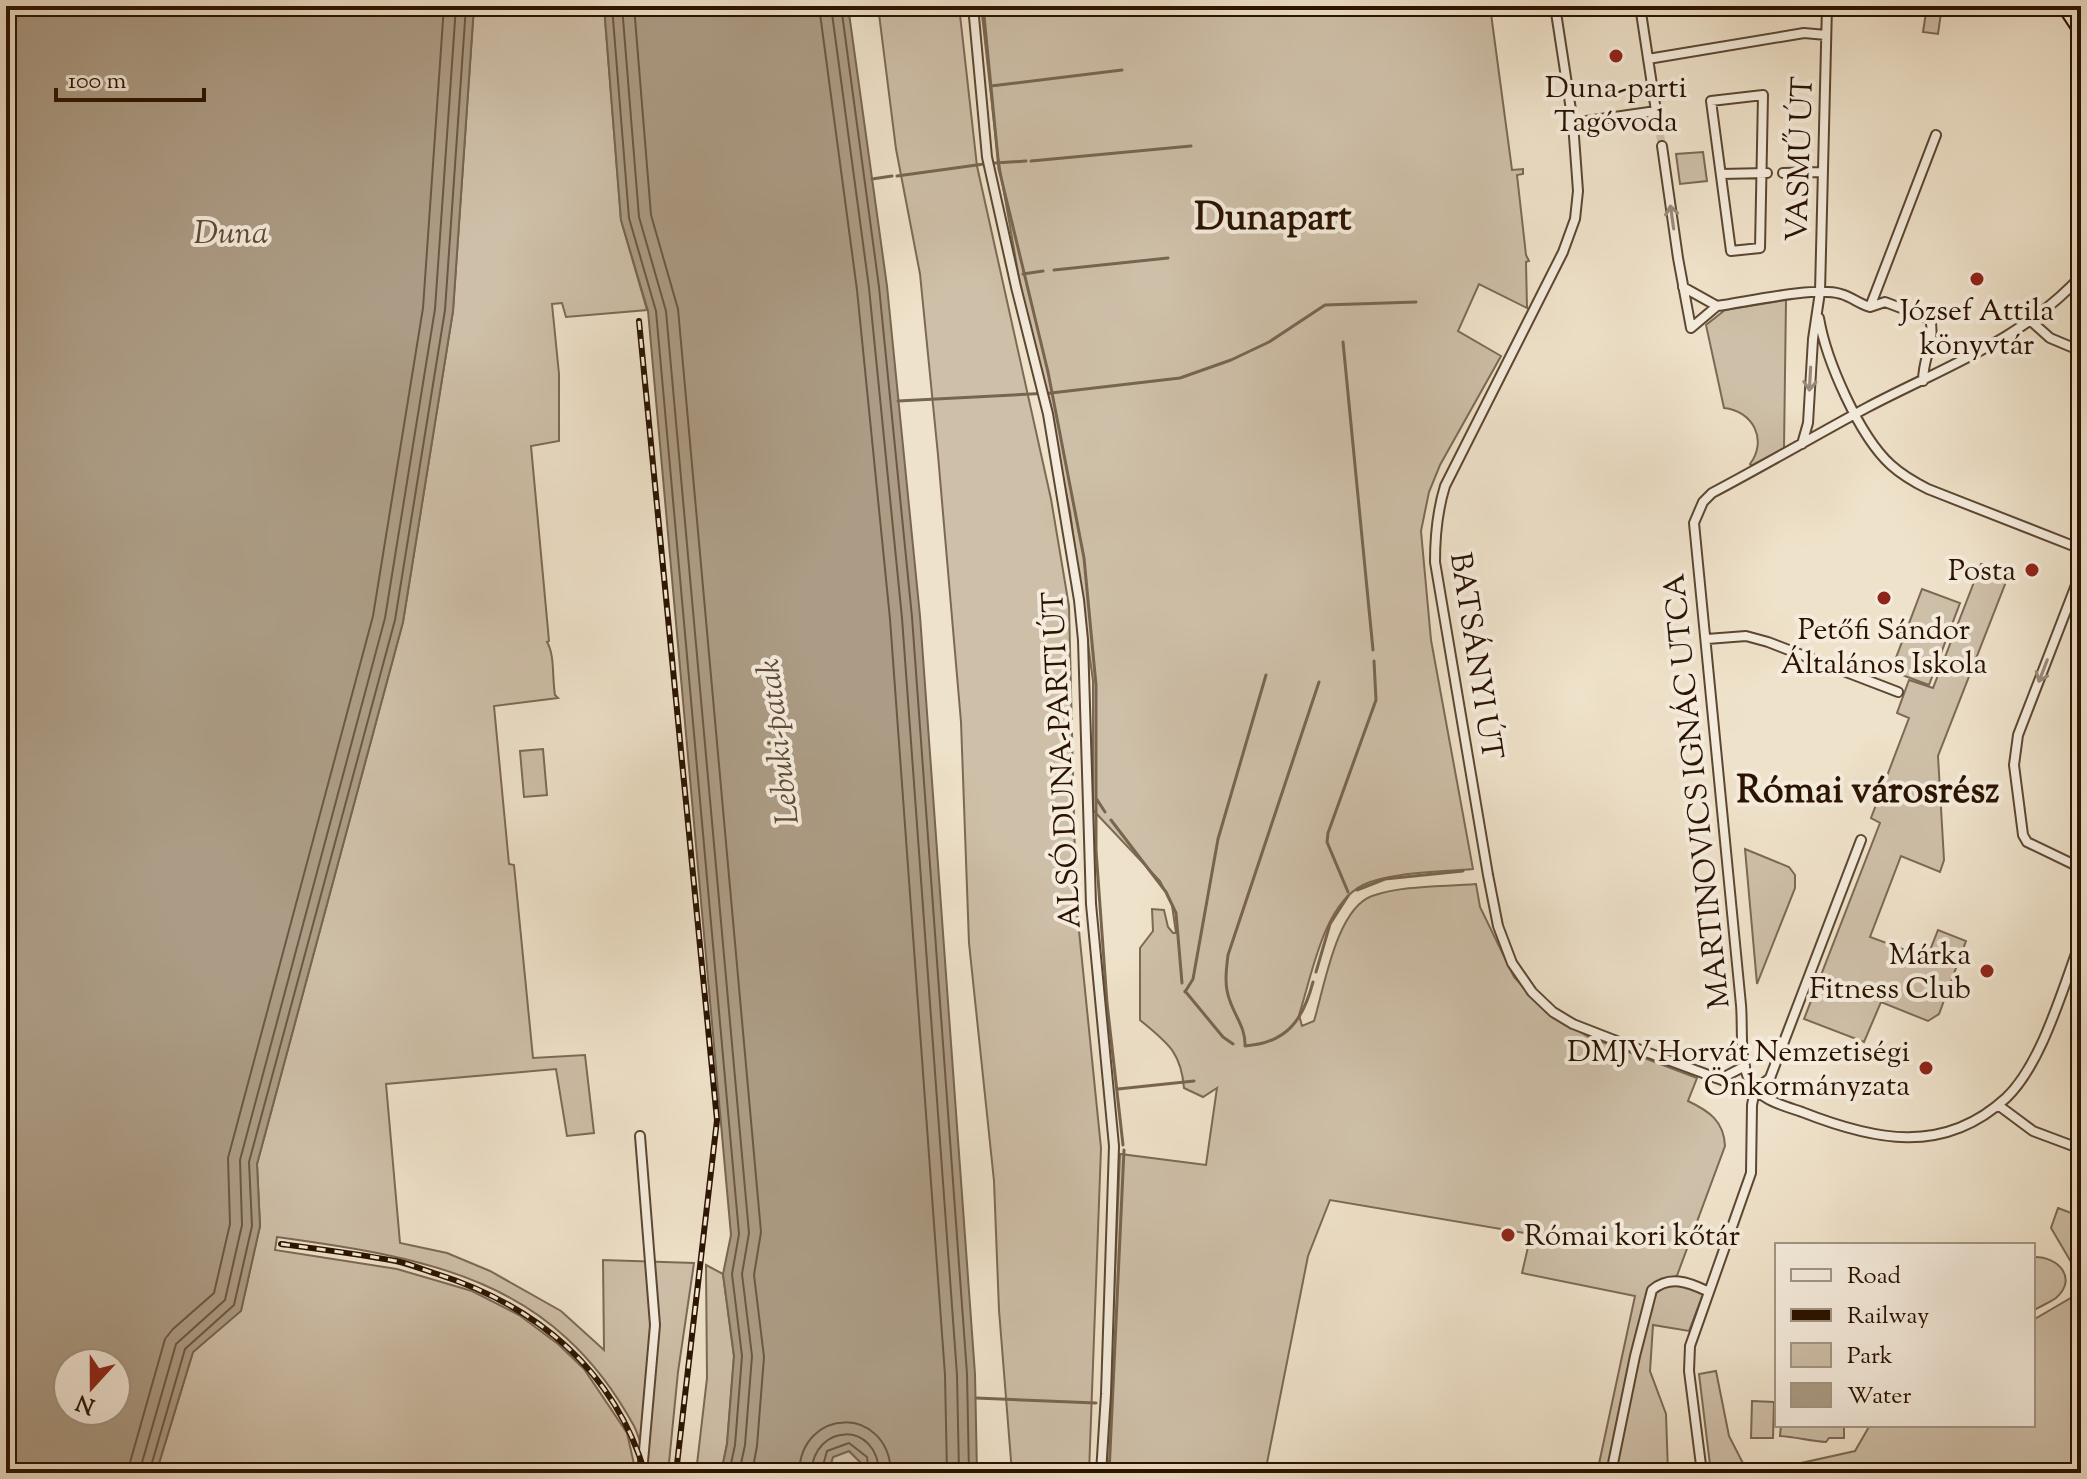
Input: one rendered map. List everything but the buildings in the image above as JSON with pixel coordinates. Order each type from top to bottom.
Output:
[{"type":"street","name":"ALSÓ DUNA-PARTI ÚT","points":[[973,6],[987,157],[1043,393],[1065,509],[1083,640],[1091,904],[1114,1146],[1101,1473]]},
{"type":"street","points":[[1555,8],[1583,6]]},
{"type":"street","points":[[1573,123],[1656,111],[1640,6]]},
{"type":"street","name":"VASMŰ ÚT","points":[[1801,445],[1808,423],[1813,339],[1820,292],[1827,6]]},
{"type":"street","points":[[2064,6],[2081,32]]},
{"type":"street","name":"BATSÁNYI ÚT","points":[[1555,8],[1573,123],[1578,191],[1575,219],[1563,252],[1445,486],[1438,510],[1435,562],[1488,875],[1498,926],[1512,963],[1532,992],[1553,1012],[1573,1024],[1755,1090],[1778,1103],[1842,1128],[1907,1139],[1930,1137],[1959,1128],[1998,1105],[2018,1085],[2031,1065],[2081,940]]},
{"type":"street","points":[[1648,59],[1804,33],[1826,35]]},
{"type":"street","points":[[1763,95],[1764,174],[1760,248],[1731,251],[1721,174],[1711,101],[1763,95]]},
{"type":"street","points":[[1870,307],[1936,135]]},
{"type":"street","points":[[1662,146],[1691,328],[1717,306],[1820,292],[1842,294],[1870,307],[1885,302],[1930,319],[1933,334],[1923,362],[1923,381]]},
{"type":"street","points":[[1783,173],[1822,172]]},
{"type":"street","points":[[1721,174],[1764,174]]},
{"type":"street","points":[[1801,445],[2006,337],[2031,321],[2081,276]]},
{"type":"street","points":[[1683,287],[1717,306]]},
{"type":"street","name":"VASMŰ ÚT","points":[[1818,314],[1824,345],[1856,414],[1879,453],[1912,481],[2081,549]]},
{"type":"street","points":[[2031,321],[2050,338],[2081,351]]},
{"type":"street","name":"MARTINOVICS IGNÁC UTCA","points":[[1702,1473],[1689,1371],[1690,1346],[1751,1173],[1755,1090],[1749,1082],[1745,1066],[1694,523],[1698,511],[1712,493],[1801,445]]},
{"type":"street","points":[[2081,572],[2018,735],[2014,765],[2023,835],[2027,842],[2081,868]]},
{"type":"street","points":[[1707,639],[1746,636],[1768,642],[1898,692]]},
{"type":"street","points":[[1755,1090],[1770,1078],[1861,840]]},
{"type":"street","points":[[1716,1078],[1745,1066]]},
{"type":"street","points":[[1998,1105],[2033,1131],[2081,1149]]},
{"type":"street","points":[[640,1136],[655,1325],[642,1473]]},
{"type":"street","points":[[1611,1473],[1652,1290],[1668,1281],[1686,1282],[1707,1291]]},
{"type":"green space","points":[[474,6],[604,6],[621,220],[647,310],[566,317],[562,303],[552,304],[559,374],[559,441],[531,446],[547,642],[558,698],[494,706],[509,864],[514,865],[533,1058],[585,1055],[594,1133],[567,1136],[556,1069],[386,1084],[400,1243],[447,1253],[490,1271],[561,1311],[604,1350],[603,1260],[694,1263],[678,1372],[668,1473],[649,1473],[634,1426],[602,1377],[566,1337],[526,1307],[482,1284],[436,1267],[333,1245],[277,1237],[275,1250],[397,1269],[472,1291],[519,1315],[558,1344],[584,1369],[627,1433],[636,1473],[156,1473],[193,1352],[241,1310],[260,1226],[257,1164],[403,622],[453,311]]},
{"type":"green space","points":[[878,6],[959,6],[977,166],[1051,499],[1069,606],[1076,901],[1101,1148],[1089,1473],[1012,1473],[999,1310],[994,1181],[969,943],[961,722],[938,455],[920,274],[896,149]]},
{"type":"green space","points":[[981,6],[1490,6],[1512,170],[1523,169],[1523,174],[1517,175],[1529,261],[1526,262],[1527,308],[1479,284],[1458,331],[1501,356],[1440,465],[1429,492],[1421,531],[1431,640],[1473,869],[1387,877],[1363,885],[1349,895],[1338,908],[1321,942],[1299,1015],[1302,1026],[1314,1021],[1340,933],[1360,904],[1372,896],[1397,890],[1476,884],[1480,907],[1514,977],[1546,1012],[1589,1037],[1697,1078],[1688,1101],[1714,1118],[1722,1130],[1725,1146],[1675,1281],[1703,1294],[1689,1331],[1653,1325],[1650,1371],[1666,1414],[1668,1473],[1597,1473],[1635,1296],[1522,1273],[1531,1234],[1330,1200],[1308,1256],[1265,1473],[1106,1473],[1120,1154],[1206,1165],[1217,1088],[1203,1097],[1184,1088],[1176,1056],[1140,1020],[1140,948],[1153,931],[1152,909],[1164,910],[1168,927],[1176,933],[1172,905],[1160,881],[1093,810],[1093,681],[1070,512],[1022,295],[998,158]]},
{"type":"green space","points":[[1927,6],[1942,6],[1938,34],[1923,32]]},
{"type":"green space","points":[[1703,152],[1707,181],[1680,184],[1676,154]]},
{"type":"green space","points":[[1786,300],[1784,448],[1751,466],[1758,446],[1755,428],[1743,415],[1724,408],[1706,325],[1725,310]]},
{"type":"green space","points":[[1981,564],[2009,574],[1938,756],[1944,860],[1940,872],[1901,856],[1870,937],[1927,958],[1938,930],[1966,941],[1939,1014],[1928,1021],[1881,1002],[1864,1042],[1804,1019],[1880,823],[1871,818],[1909,718],[1897,713],[1909,680],[1933,688]]},
{"type":"green space","points":[[1922,589],[1960,603],[1929,685],[1891,671]]},
{"type":"green space","points":[[543,749],[547,795],[524,797],[520,751]]},
{"type":"green space","points":[[1745,849],[1789,867],[1795,875],[1795,888],[1757,984]]},
{"type":"green space","points":[[2058,1208],[2079,1216],[2081,1213],[2081,1279],[2051,1228]]},
{"type":"green space","points":[[2035,1257],[2051,1260],[2062,1270],[2065,1283],[2056,1298],[2035,1310]]},
{"type":"green space","points":[[706,1265],[723,1274],[734,1356],[727,1444],[721,1473],[696,1473],[707,1378]]},
{"type":"green space","points":[[2081,1292],[2081,1473],[1756,1473],[1855,1451],[1869,1427],[2035,1427],[2035,1319]]},
{"type":"green space","points":[[1716,1371],[1729,1436],[1748,1473],[1711,1473],[1699,1374]]},
{"type":"green space","points":[[1752,1401],[1774,1402],[1773,1438],[1751,1438]]},
{"type":"green space","points":[[1781,1427],[1844,1427],[1844,1438],[1829,1438],[1826,1442],[1780,1436]]},
{"type":"green space","points":[[849,1451],[860,1462],[861,1473],[828,1473],[833,1457]]},
{"type":"water","name":"Duna","points":[[6,6],[474,6],[453,311],[403,622],[257,1164],[260,1226],[241,1311],[193,1352],[156,1473],[6,1473]]},
{"type":"water","name":"Lebuki-patak","points":[[604,6],[848,6],[887,286],[920,616],[975,1374],[977,1473],[861,1473],[860,1462],[849,1451],[833,1457],[828,1473],[721,1473],[727,1444],[734,1356],[723,1274],[731,1235],[648,311],[621,220]]},
{"type":"waterway","points":[[983,6],[999,169],[1048,372],[1084,558],[1096,685],[1096,850],[1107,1003],[1123,1145]]},
{"type":"waterway","points":[[991,86],[1122,70]]},
{"type":"waterway","points":[[1031,161],[1191,146]]},
{"type":"waterway","points":[[995,163],[1026,161]]},
{"type":"waterway","points":[[897,176],[984,164]]},
{"type":"waterway","points":[[872,179],[892,176]]},
{"type":"waterway","points":[[1054,270],[1168,258]]},
{"type":"waterway","points":[[1023,274],[1043,271]]},
{"type":"waterway","points":[[898,401],[1051,393],[1180,378],[1231,360],[1269,342],[1325,305],[1416,302]]},
{"type":"waterway","points":[[1343,342],[1373,650]]},
{"type":"waterway","points":[[1348,892],[1327,842],[1328,833],[1376,700],[1374,661]]},
{"type":"waterway","points":[[1185,992],[1193,979],[1218,839],[1266,675]]},
{"type":"waterway","points":[[1313,982],[1304,1008],[1291,1027],[1272,1040],[1245,1046],[1242,1028],[1227,990],[1228,955],[1319,682]]},
{"type":"waterway","points":[[1096,798],[1105,812]]},
{"type":"waterway","points":[[1111,820],[1166,892],[1176,913],[1182,983]]},
{"type":"waterway","points":[[1357,890],[1385,879],[1463,871]]},
{"type":"waterway","points":[[1316,972],[1330,924],[1348,896]]},
{"type":"waterway","points":[[1185,991],[1223,1037],[1233,1044]]},
{"type":"waterway","points":[[1118,1089],[1194,1081]]},
{"type":"waterway","points":[[1109,1473],[1124,1150]]},
{"type":"waterway","points":[[976,1398],[1096,1403]]},
{"type":"tunnel","points":[[1656,111],[1662,146]]},
{"type":"railway","points":[[639,321],[717,1120],[676,1473]]},
{"type":"railway","points":[[281,1244],[401,1262],[473,1288],[539,1324],[592,1373],[631,1436],[645,1473]]},
{"type":"place","name":"Duna-parti Tagóvoda","points":[[1616,56]]},
{"type":"place","name":"József Attila könyvtár","points":[[1977,279]]},
{"type":"place","name":"Posta","points":[[2032,570]]},
{"type":"place","name":"Petőfi Sándor Általános Iskola","points":[[1884,598]]},
{"type":"place","name":"Márka Fitness Club","points":[[1987,971]]},
{"type":"place","name":"DMJV Horvát Nemzetiségi Önkormányzata","points":[[1926,1068]]},
{"type":"place","name":"Római kori kőtár","points":[[1508,1235]]},
{"type":"district","name":"Dunapart","points":[[1273,216]]},
{"type":"district","name":"Római városrész","points":[[1868,789]]}]
